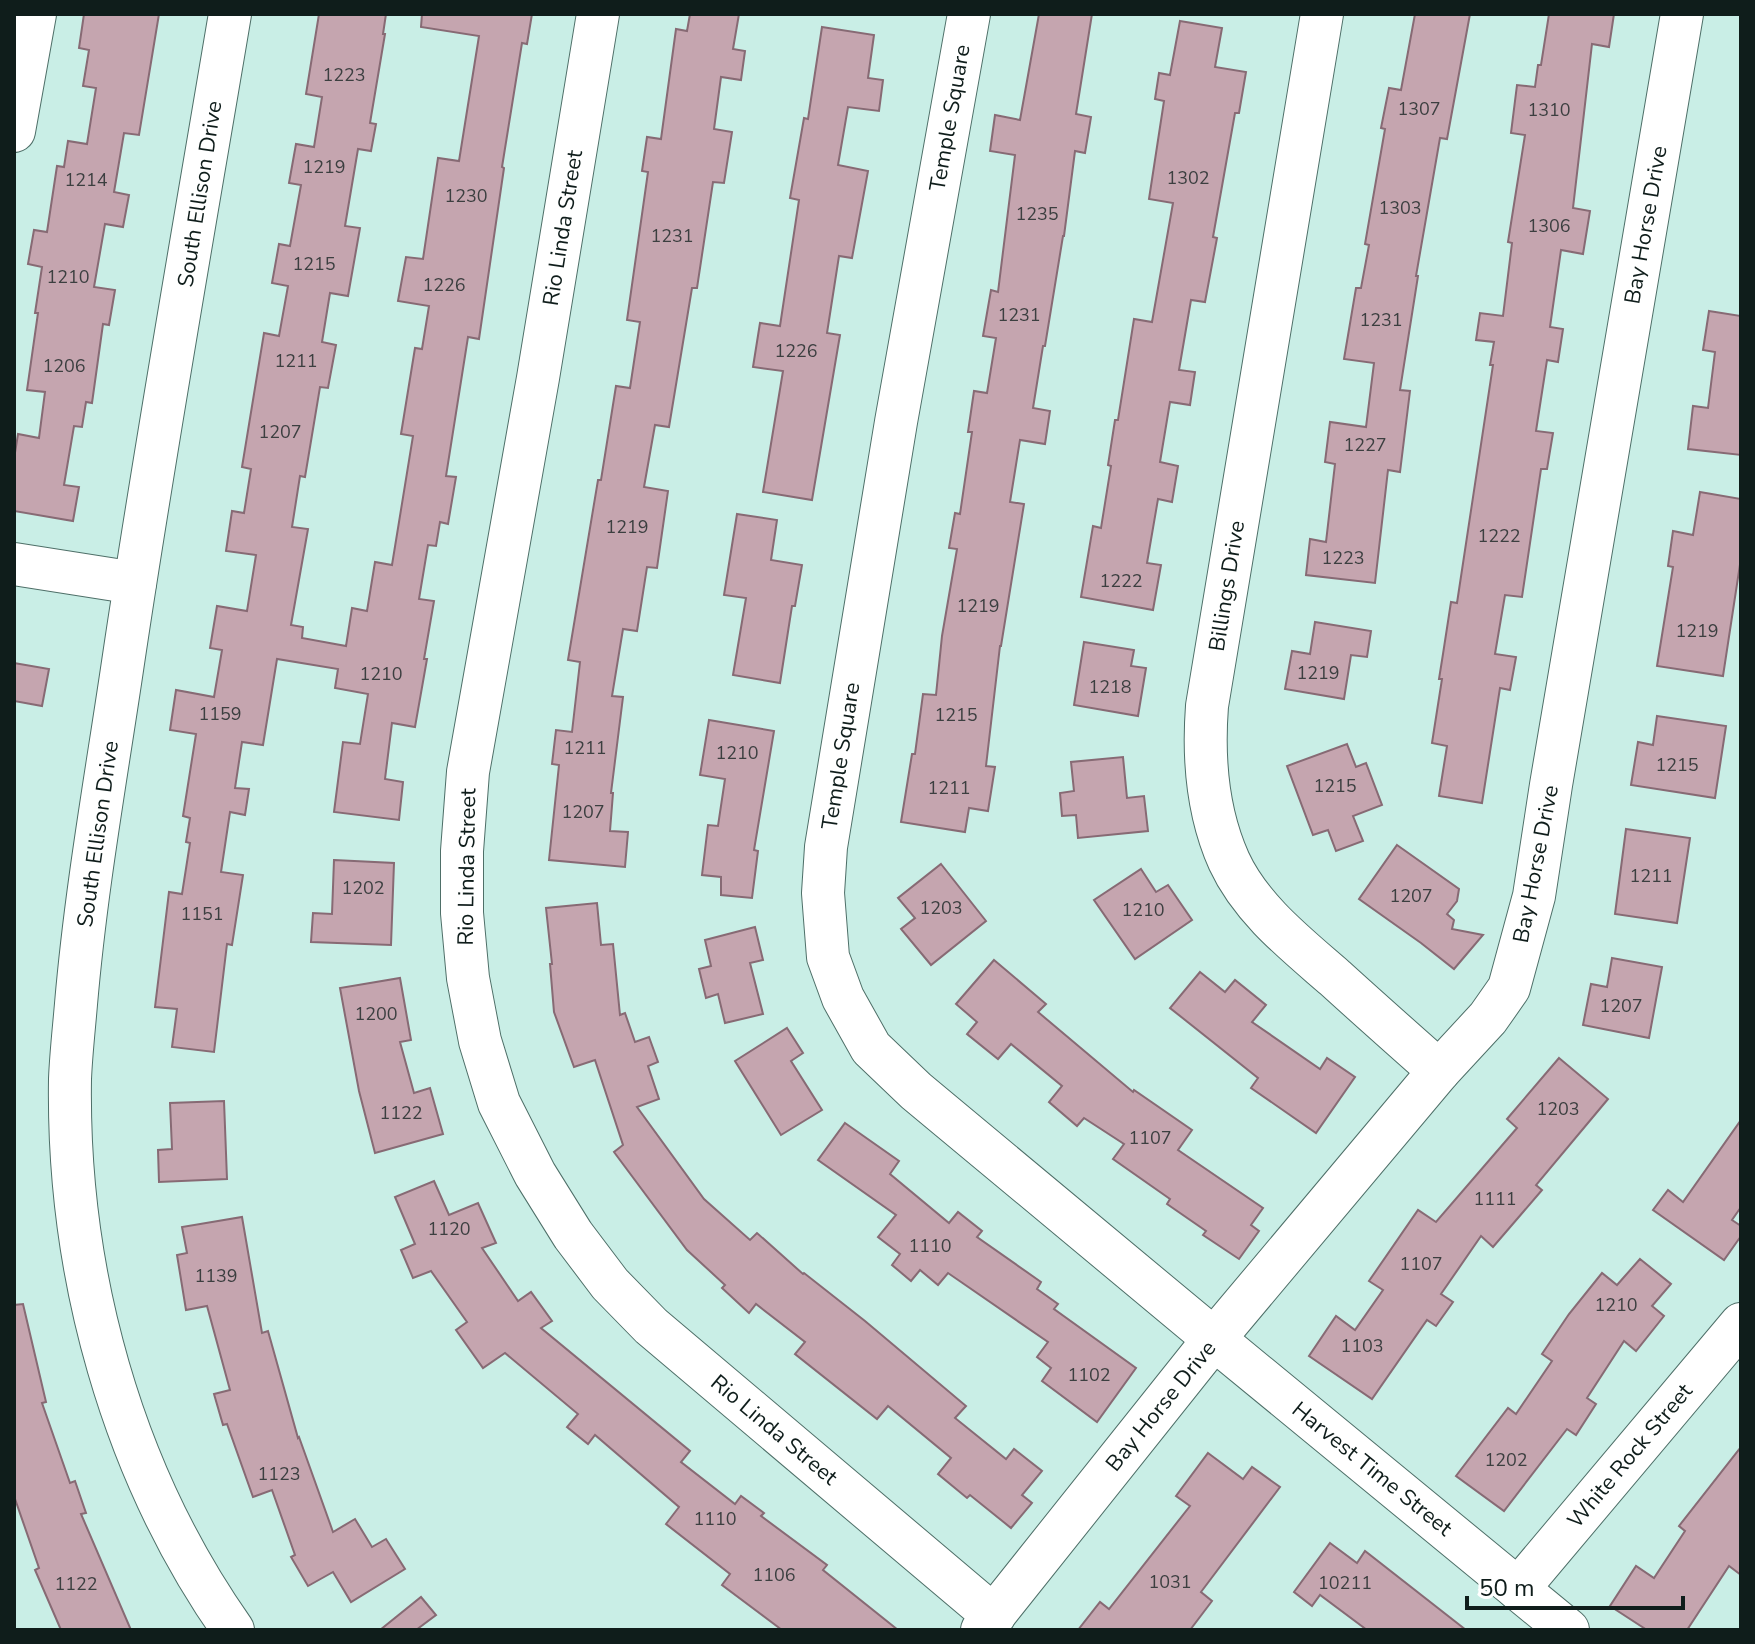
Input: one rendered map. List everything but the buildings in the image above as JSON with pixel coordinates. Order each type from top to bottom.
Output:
[{"type":"street","points":[[14,131],[35,14]]},
{"type":"street","name":"South Ellison Drive","points":[[230,14],[135,583],[81,943],[70,1077],[73,1162],[84,1258],[115,1390],[174,1534],[233,1630]]},
{"type":"street","name":"Rio Linda Street","points":[[598,14],[468,772],[462,851],[462,913],[468,978],[480,1041],[499,1103],[535,1174],[573,1235],[610,1284],[651,1326],[988,1623]]},
{"type":"street","name":"Temple Square","points":[[969,14],[896,422],[826,847],[823,893],[828,957],[843,998],[871,1048],[916,1091],[1214,1339]]},
{"type":"street","name":"Billings Drive","points":[[1322,14],[1207,706],[1204,745],[1208,784],[1211,809],[1231,865],[1262,911],[1439,1071]]},
{"type":"street","name":"Bay Horse Drive","points":[[988,1623],[1214,1339],[1439,1071],[1488,1018],[1509,988],[1534,896],[1682,14]]},
{"type":"street","points":[[14,564],[135,583]]},
{"type":"street","name":"White Rock Street","points":[[1518,1589],[1741,1324]]},
{"type":"street","name":"Harvest Time Street","points":[[1214,1339],[1568,1630]]}]
